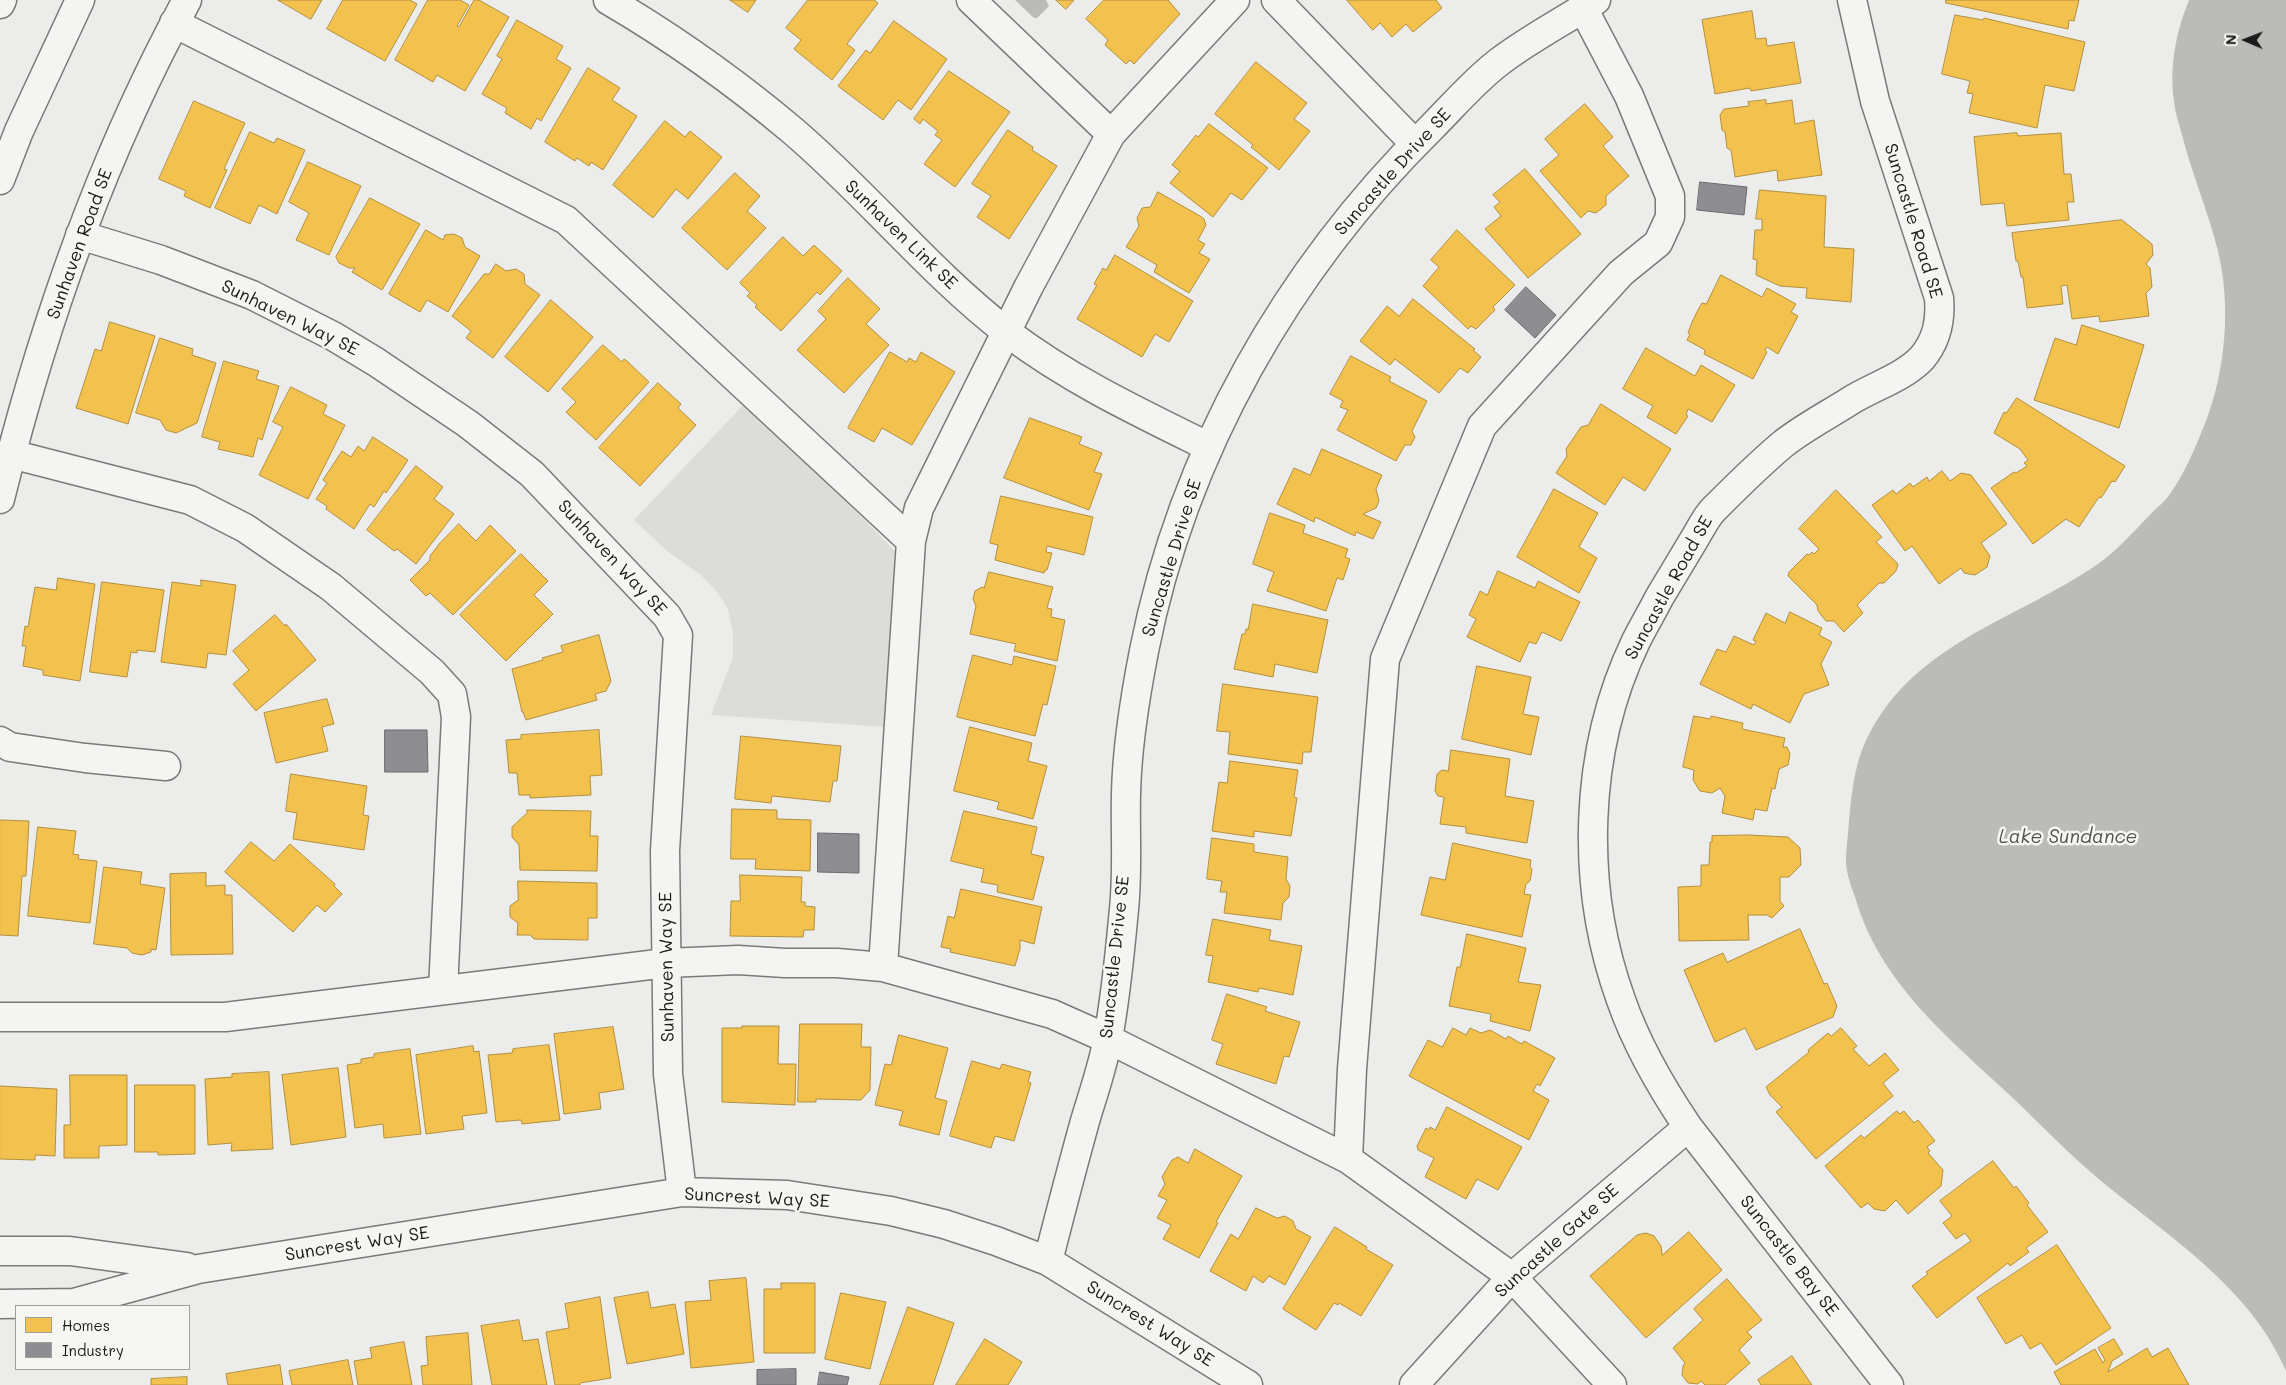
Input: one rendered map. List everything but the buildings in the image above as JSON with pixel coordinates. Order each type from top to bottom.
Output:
[{"type":"street","points":[[0,4],[2,0]]},
{"type":"street","points":[[0,180],[19,131],[80,0]]},
{"type":"street","name":"Sunhaven Link SE","points":[[608,0],[709,66],[794,132],[962,294],[1008,332],[1076,379],[1209,447]]},
{"type":"street","points":[[971,0],[1112,134]]},
{"type":"street","points":[[883,967],[911,541],[919,508],[1034,278],[1112,134],[1235,0]]},
{"type":"street","points":[[1276,0],[1415,144]]},
{"type":"street","name":"Suncastle Road SE","points":[[1688,1127],[1661,1087],[1639,1045],[1621,1000],[1607,954],[1598,907],[1594,862],[1593,817],[1598,771],[1606,727],[1619,684],[1635,642],[1668,581],[1711,512],[1783,444],[1860,394],[1907,370],[1920,360],[1931,346],[1938,331],[1941,315],[1939,298],[1875,102],[1852,0]]},
{"type":"street","points":[[1348,1158],[1352,1069],[1385,659],[1482,426],[1622,273],[1658,243],[1670,217],[1670,196],[1589,4]]},
{"type":"street","name":"Suncastle Drive SE","points":[[1048,1261],[1108,1039],[1124,906],[1126,789],[1133,719],[1143,658],[1161,580],[1183,513],[1209,447],[1235,392],[1260,346],[1298,286],[1334,236],[1373,189],[1415,144],[1496,64],[1589,4]]},
{"type":"street","points":[[181,11],[566,220],[911,541]]},
{"type":"street","name":"Sunhaven Road SE","points":[[0,499],[11,454],[49,326],[80,235],[124,129],[181,11]]},
{"type":"street","name":"Sunhaven Way SE","points":[[80,235],[161,260],[252,296],[333,336],[376,362],[468,424],[532,474],[667,616],[678,635],[665,851],[668,1074],[682,1192]]},
{"type":"street","points":[[11,454],[190,500],[245,528],[331,587],[432,672],[452,694],[456,716],[443,990]]},
{"type":"street","points":[[0,741],[10,747],[85,758],[166,766]]},
{"type":"street","points":[[0,1017],[225,1017],[666,963],[738,960],[786,964],[837,963],[883,967],[1052,1014],[1108,1039],[1348,1158],[1512,1277],[1612,1385]]},
{"type":"street","name":"Suncastle Gate SE","points":[[1414,1385],[1512,1277],[1688,1127]]},
{"type":"street","name":"Suncastle Bay SE","points":[[1688,1127],[1889,1385]]},
{"type":"street","name":"Suncrest Way SE","points":[[0,1304],[74,1303],[198,1269],[682,1192],[787,1196],[873,1208],[944,1224],[1048,1261],[1248,1385]]},
{"type":"street","name":"Suncrest Way SE","points":[[0,1252],[70,1251],[198,1269]]},
{"type":"shaded area","points":[[747,401],[897,553],[886,727],[711,715],[733,657],[733,633],[728,609],[717,592],[702,576],[667,551],[634,520]]},
{"type":"water","points":[[1015,0],[1046,0],[1049,6],[1037,18],[1034,18]]},
{"type":"water","name":"Lake Sundance","points":[[2189,0],[2286,0],[2286,1371],[2271,1341],[2252,1314],[2230,1289],[2180,1243],[2078,1161],[1919,1008],[1881,957],[1866,928],[1850,882],[1846,861],[1851,799],[1859,758],[1883,711],[1907,683],[1934,660],[1963,640],[2092,568],[2115,550],[2165,500],[2173,489],[2189,461],[2206,421],[2213,401],[2222,358],[2225,315],[2222,272],[2218,251],[2186,150],[2174,101],[2173,63],[2180,24]]}]
